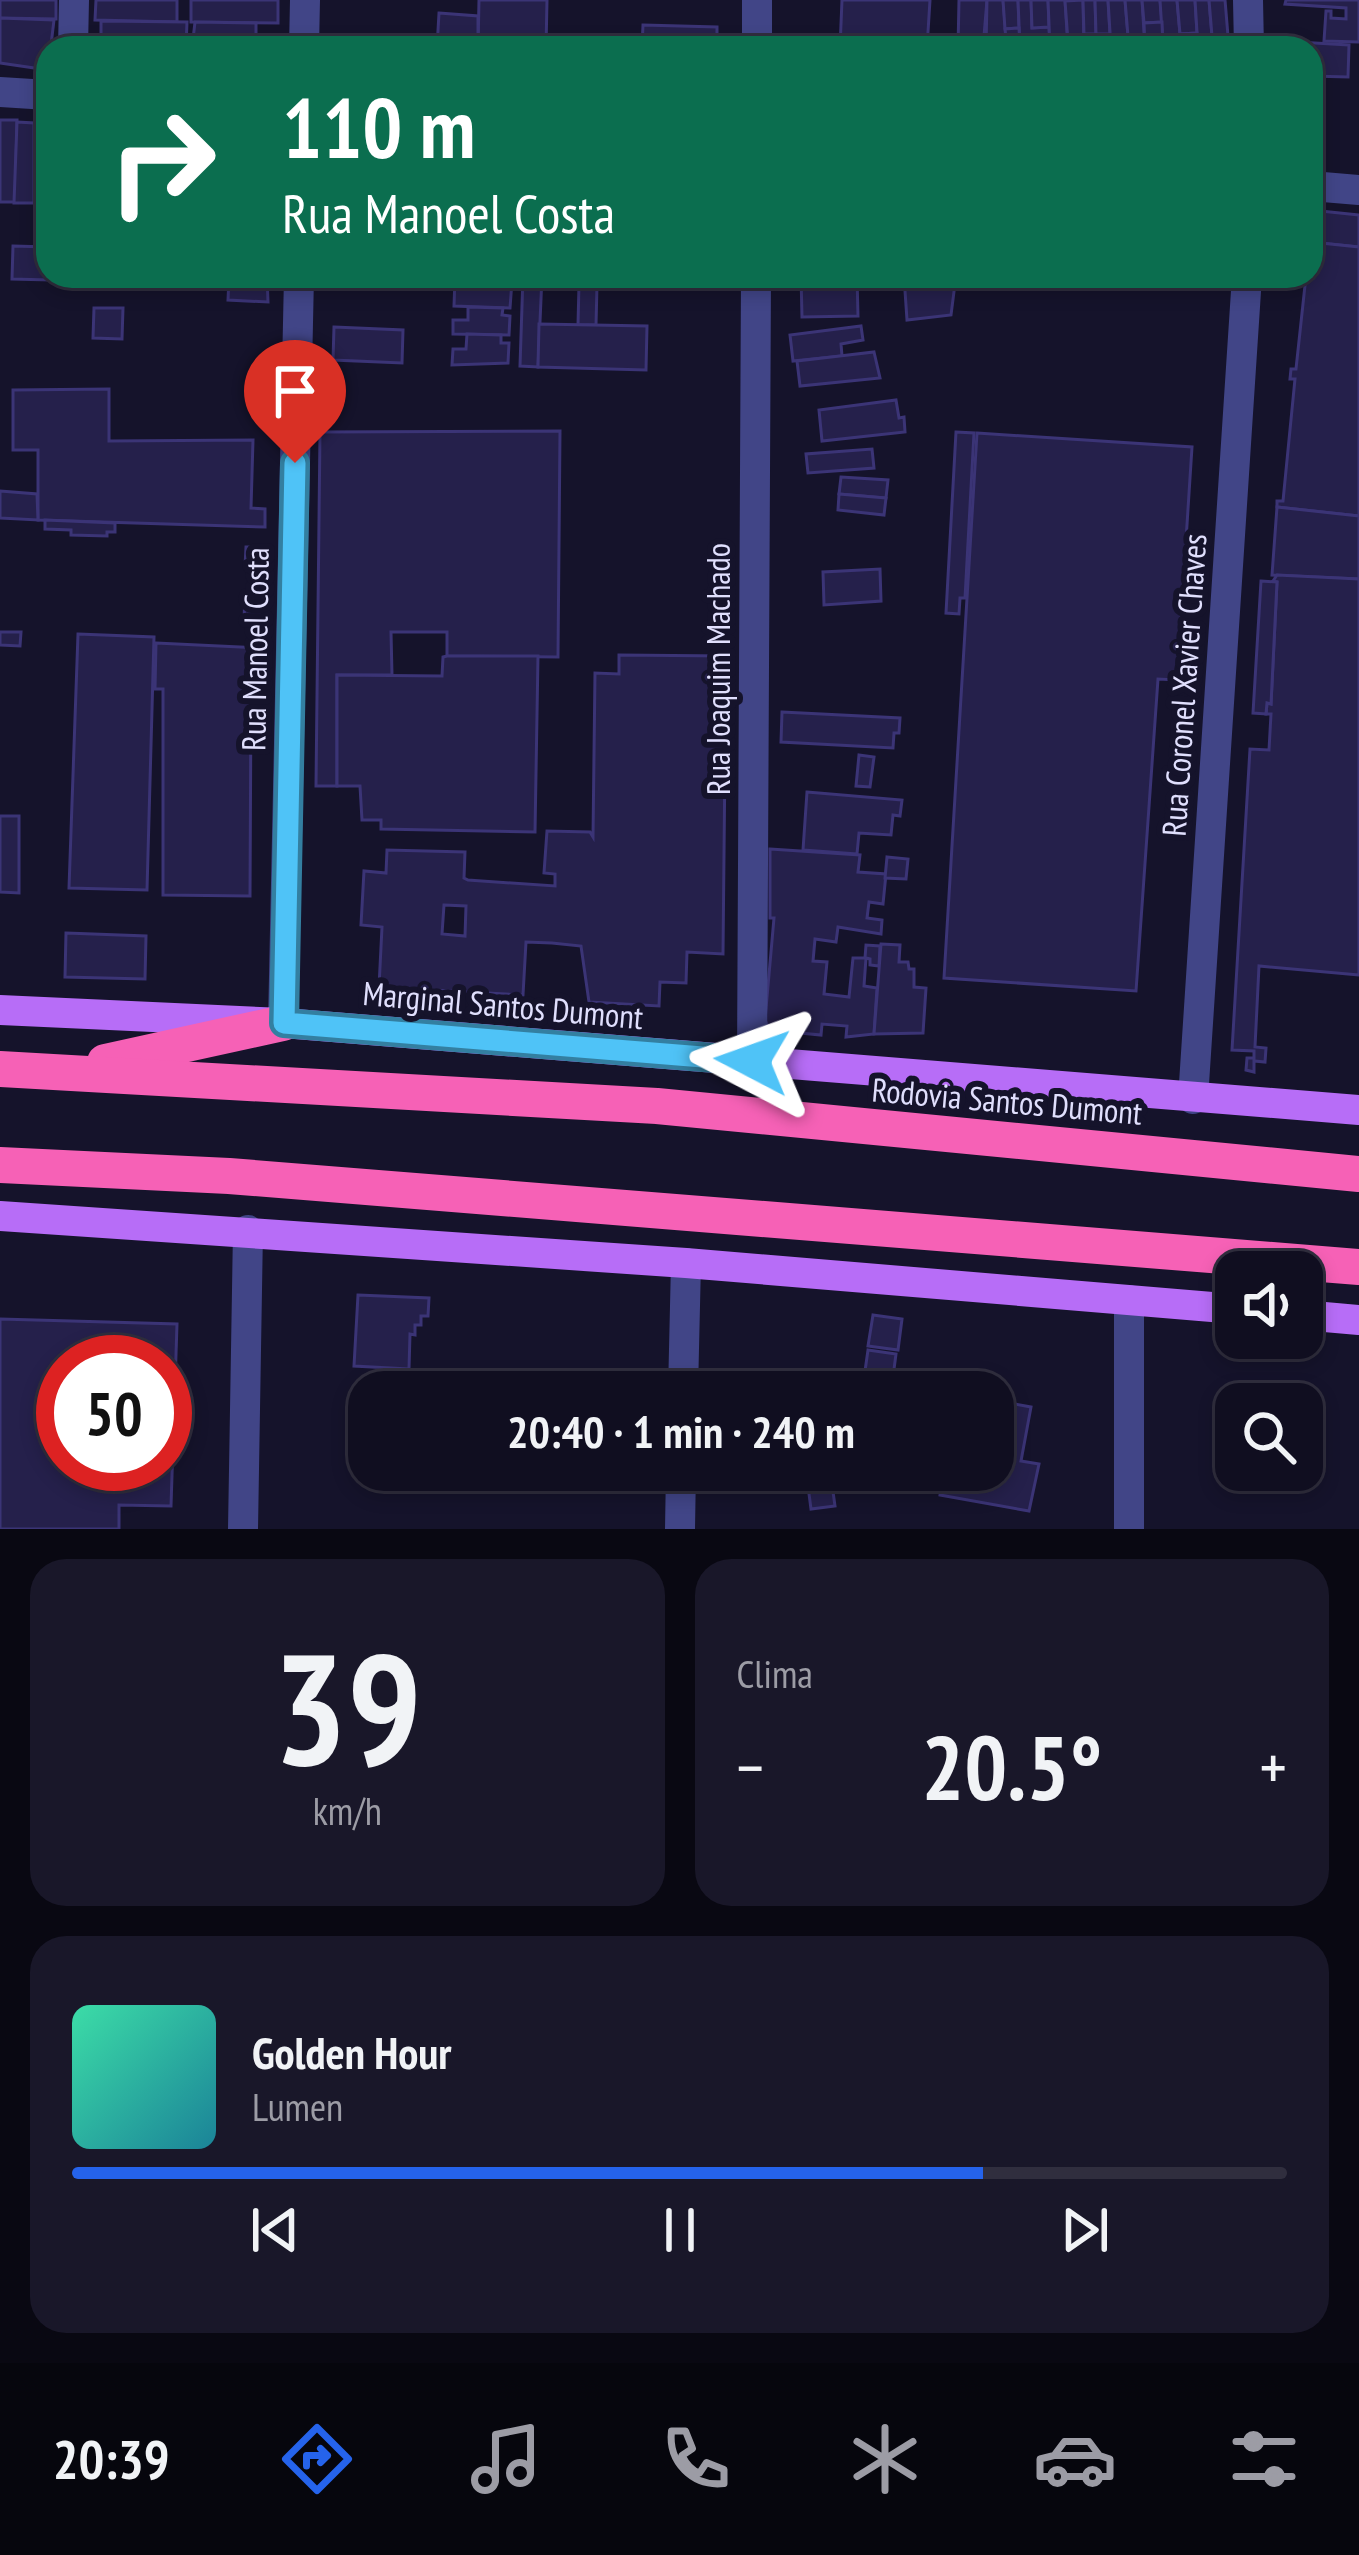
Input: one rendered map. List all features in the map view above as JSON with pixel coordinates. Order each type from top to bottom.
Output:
[{"type":"highway","points":[[60,1072],[284,1023]]},
{"type":"highway","name":"Rodovia Santos Dumont","points":[[0,1070],[657,1106],[1359,1174]]},
{"type":"highway","points":[[0,1165],[229,1176],[1215,1255]]},
{"type":"highway","points":[[1323,1264],[1359,1267]]},
{"type":"highway","points":[[1323,1268],[1359,1277]]},
{"type":"main road","name":"Marginal Santos Dumont","points":[[0,1010],[284,1023],[1359,1110]]},
{"type":"main road","points":[[0,1216],[686,1263],[1215,1308]]},
{"type":"main road","points":[[1323,1317],[1359,1320]]},
{"type":"street","points":[[73,36],[74,0]]},
{"type":"street","points":[[304,36],[305,0]]},
{"type":"street","points":[[757,36],[758,0]]},
{"type":"street","points":[[1248,0],[1250,36]]},
{"type":"street","points":[[0,92],[36,94]]},
{"type":"street","points":[[1323,187],[1359,190]]},
{"type":"street","name":"Rua Manoel Costa","points":[[284,1023],[299,288]]},
{"type":"street","name":"Rua Joaquim Machado","points":[[752,1061],[756,288]]},
{"type":"street","name":"Rua Coronel Xavier Chaves","points":[[1193,1099],[1246,288]]},
{"type":"street","points":[[242,1529],[248,1230]]},
{"type":"street","points":[[683,1371],[686,1263]]},
{"type":"street","points":[[1129,1300],[1129,1529]]},
{"type":"street","points":[[680,1529],[681,1491]]},
{"type":"building","points":[[0,0],[56,0],[56,19],[0,18]]},
{"type":"building","points":[[96,0],[177,0],[177,22],[95,20]]},
{"type":"building","points":[[191,0],[278,0],[278,23],[191,22]]},
{"type":"building","points":[[479,0],[547,0],[546,36],[478,36]]},
{"type":"building","points":[[842,0],[930,0],[928,36],[840,36]]},
{"type":"building","points":[[959,0],[987,0],[984,36],[958,36]]},
{"type":"building","points":[[987,0],[1003,0],[1006,36],[986,36]]},
{"type":"building","points":[[1003,0],[1018,0],[1019,28],[1005,29]]},
{"type":"building","points":[[1018,0],[1031,0],[1032,28],[1049,27],[1049,36],[1020,36]]},
{"type":"building","points":[[1031,0],[1048,0],[1049,27],[1032,28]]},
{"type":"building","points":[[1048,0],[1065,0],[1067,36],[1050,36]]},
{"type":"building","points":[[1083,0],[1084,36],[1068,36],[1065,1]]},
{"type":"building","points":[[1083,0],[1095,0],[1096,34],[1084,34]]},
{"type":"building","points":[[1095,0],[1108,0],[1110,34],[1096,34]]},
{"type":"building","points":[[1108,0],[1125,0],[1128,36],[1110,36]]},
{"type":"building","points":[[1125,0],[1142,0],[1144,36],[1128,36]]},
{"type":"building","points":[[1142,0],[1160,0],[1162,22],[1144,23]]},
{"type":"building","points":[[1160,0],[1177,0],[1180,36],[1162,36]]},
{"type":"building","points":[[1177,0],[1195,0],[1197,33],[1180,34]]},
{"type":"building","points":[[1195,0],[1209,0],[1212,36],[1197,36]]},
{"type":"building","points":[[1209,0],[1225,0],[1228,36],[1212,36]]},
{"type":"building","points":[[1286,0],[1359,0],[1359,42],[1324,41],[1326,11],[1331,11],[1331,18],[1346,19],[1346,8],[1285,4]]},
{"type":"building","points":[[439,13],[478,16],[478,36],[438,36]]},
{"type":"building","points":[[0,18],[54,20],[52,36],[36,36],[36,68],[0,63]]},
{"type":"building","points":[[101,21],[187,22],[186,36],[101,36]]},
{"type":"building","points":[[195,22],[256,23],[256,36],[193,36]]},
{"type":"building","points":[[1162,22],[1163,36],[1145,36],[1144,23]]},
{"type":"building","points":[[643,25],[717,27],[717,36],[643,36]]},
{"type":"building","points":[[1019,28],[1019,36],[1006,36],[1005,29]]},
{"type":"building","points":[[1323,44],[1349,45],[1348,77],[1323,76]]},
{"type":"building","points":[[0,120],[17,120],[15,202],[0,202]]},
{"type":"building","points":[[17,122],[34,123],[34,203],[14,203]]},
{"type":"building","points":[[1323,211],[1359,215],[1359,247],[1323,243]]},
{"type":"building","points":[[1323,243],[1359,247],[1359,516],[1277,507],[1277,501],[1283,501],[1295,379],[1290,379],[1291,369],[1296,369],[1305,288],[1323,288]]},
{"type":"building","points":[[13,246],[36,247],[36,280],[12,279]]},
{"type":"building","points":[[229,288],[267,288],[268,302],[228,300]]},
{"type":"building","points":[[455,288],[511,288],[510,308],[454,306]]},
{"type":"building","points":[[523,288],[541,288],[538,367],[520,366]]},
{"type":"building","points":[[579,288],[597,288],[596,325],[578,325]]},
{"type":"building","points":[[801,288],[857,288],[858,316],[802,317]]},
{"type":"building","points":[[905,288],[954,288],[951,315],[907,320]]},
{"type":"building","points":[[468,307],[503,308],[502,315],[510,316],[509,335],[453,334],[453,320],[468,320]]},
{"type":"building","points":[[94,308],[123,308],[122,339],[93,338]]},
{"type":"building","points":[[539,324],[647,326],[646,370],[538,367]]},
{"type":"building","points":[[861,326],[863,340],[841,344],[842,356],[793,361],[790,335]]},
{"type":"building","points":[[334,327],[403,330],[402,363],[333,360]]},
{"type":"building","points":[[467,334],[501,335],[501,343],[509,343],[508,363],[452,365],[453,349],[466,349]]},
{"type":"building","points":[[874,352],[880,378],[800,386],[797,361]]},
{"type":"building","points":[[109,389],[109,441],[253,440],[251,508],[265,509],[265,527],[38,520],[38,450],[13,450],[13,390]]},
{"type":"building","points":[[896,400],[905,432],[822,441],[819,410]]},
{"type":"building","points":[[560,431],[558,657],[447,656],[447,632],[391,632],[392,675],[337,675],[337,786],[316,786],[320,432]]},
{"type":"building","points":[[956,432],[974,433],[965,598],[960,598],[959,614],[946,613]]},
{"type":"building","points":[[977,433],[1192,447],[1177,680],[1158,679],[1136,991],[944,978]]},
{"type":"building","points":[[872,449],[874,468],[808,473],[806,454]]},
{"type":"building","points":[[841,477],[888,480],[886,498],[839,494]]},
{"type":"building","points":[[0,491],[37,494],[38,520],[0,518]]},
{"type":"building","points":[[839,494],[886,498],[884,515],[838,510]]},
{"type":"building","points":[[1277,507],[1359,516],[1359,579],[1272,575]]},
{"type":"building","points":[[45,520],[115,523],[115,532],[71,535],[71,530],[45,529]]},
{"type":"building","points":[[246,547],[265,547],[265,568],[245,567]]},
{"type":"building","points":[[880,569],[881,601],[824,605],[823,572]]},
{"type":"building","points":[[1277,575],[1359,579],[1359,975],[1259,966],[1255,1047],[1266,1048],[1265,1062],[1254,1061],[1254,1072],[1246,1070],[1247,1058],[1254,1058],[1254,1051],[1232,1050],[1250,749],[1269,750],[1271,714],[1266,714],[1267,703],[1271,704],[1277,582],[1273,581]]},
{"type":"building","points":[[1261,581],[1277,582],[1271,704],[1267,703],[1266,714],[1253,713]]},
{"type":"building","points":[[245,592],[264,592],[264,622],[244,621]]},
{"type":"building","points":[[0,632],[21,632],[20,646],[0,645]]},
{"type":"building","points":[[78,634],[154,637],[147,890],[69,888]]},
{"type":"building","points":[[156,643],[259,648],[258,693],[251,693],[250,896],[163,895],[163,689],[155,689]]},
{"type":"building","points":[[619,655],[726,656],[723,954],[687,952],[686,983],[660,982],[659,1006],[589,1002],[581,946],[552,943],[526,942],[523,995],[379,987],[382,927],[361,925],[364,871],[386,873],[387,850],[465,852],[464,878],[468,880],[555,886],[555,874],[544,873],[547,831],[590,832],[593,837],[595,673],[619,674]],"holes":[[[444,905],[466,906],[465,936],[442,934]]]},
{"type":"building","points":[[538,656],[535,832],[381,829],[381,820],[362,820],[360,786],[337,786],[337,675],[442,676],[443,657]]},
{"type":"building","points":[[782,712],[900,718],[899,733],[894,733],[893,748],[781,742]]},
{"type":"building","points":[[859,755],[874,757],[870,787],[856,786]]},
{"type":"building","points":[[807,792],[902,800],[900,816],[893,815],[891,835],[859,833],[857,854],[803,850]]},
{"type":"building","points":[[0,816],[19,816],[19,893],[0,892]]},
{"type":"building","points":[[770,849],[860,855],[858,872],[886,874],[883,904],[869,902],[867,918],[882,920],[881,934],[838,927],[836,942],[815,939],[813,961],[827,962],[824,994],[849,997],[853,958],[865,958],[866,945],[880,946],[879,966],[870,965],[866,958],[864,986],[877,988],[874,1034],[846,1037],[847,1026],[822,1024],[821,1035],[770,1030],[765,1020],[774,918],[770,918]]},
{"type":"building","points":[[887,857],[908,859],[906,879],[885,878]]},
{"type":"building","points":[[66,933],[146,936],[145,979],[65,977]]},
{"type":"building","points":[[881,944],[900,945],[899,962],[908,962],[909,969],[914,969],[914,987],[926,988],[923,1033],[874,1034]]},
{"type":"building","points":[[358,1295],[429,1298],[428,1316],[421,1316],[415,1335],[410,1334],[409,1369],[354,1366]]},
{"type":"building","points":[[873,1315],[902,1319],[898,1350],[868,1346]]},
{"type":"building","points":[[0,1319],[177,1324],[177,1335],[36,1335],[36,1491],[171,1491],[171,1506],[119,1505],[119,1529],[0,1529]]},
{"type":"building","points":[[868,1350],[896,1354],[894,1371],[865,1371]]},
{"type":"building","points":[[1014,1404],[1031,1407],[1021,1461],[1039,1464],[1029,1511],[940,1495],[941,1491],[1014,1491]]},
{"type":"building","points":[[809,1491],[833,1491],[835,1506],[811,1509]]},
{"type":"route","points":[[295,463],[284,1023],[752,1061]]}]
